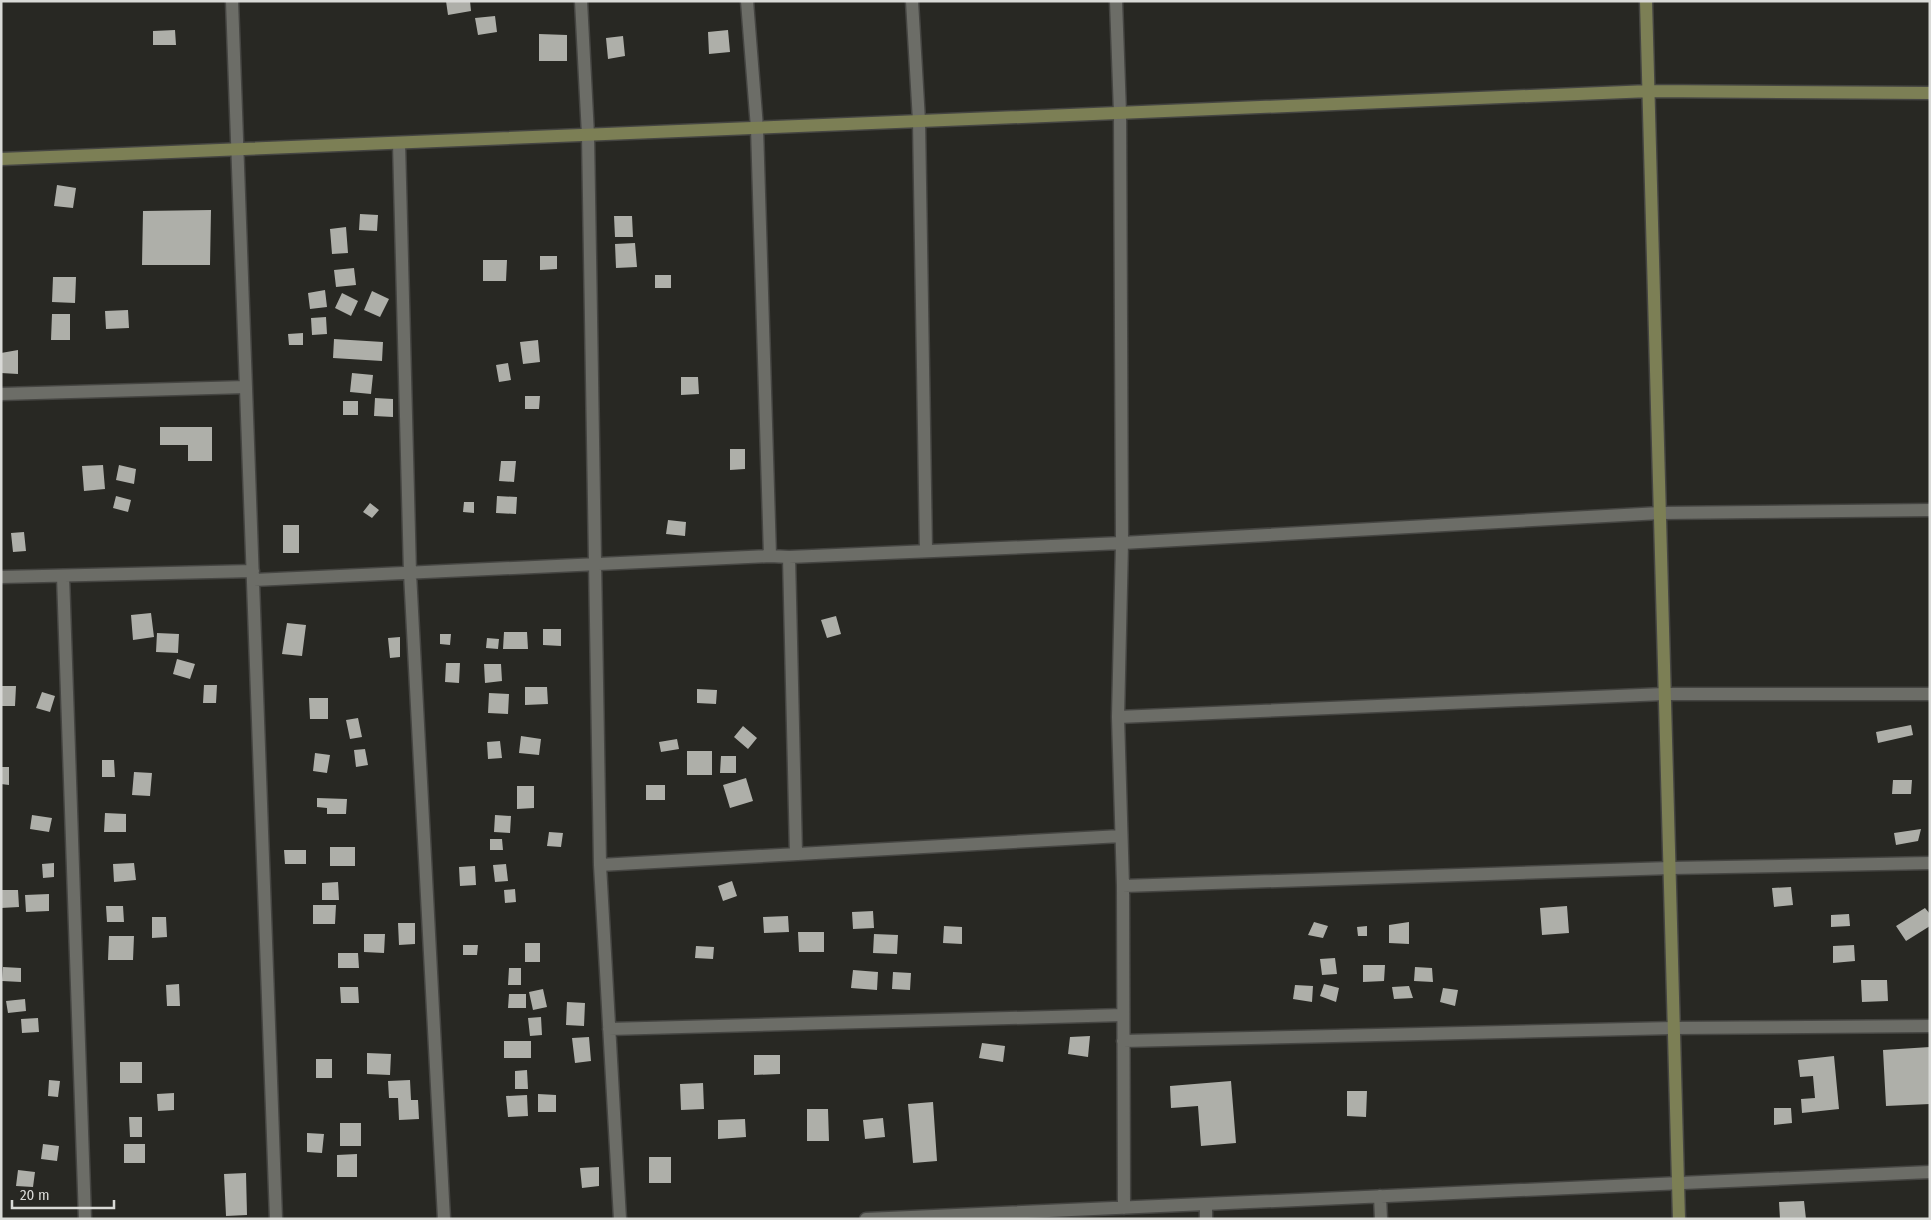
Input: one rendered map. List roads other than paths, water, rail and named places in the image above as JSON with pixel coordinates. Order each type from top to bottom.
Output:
[{"type":"street","points":[[232,1],[276,1219]]},
{"type":"street","points":[[581,1],[588,135],[600,865],[620,1219]]},
{"type":"street","points":[[748,1],[756,128],[770,556]]},
{"type":"street","points":[[912,1],[918,121],[926,551]]},
{"type":"street","points":[[1116,1],[1120,113],[1122,543],[1118,717],[1123,886],[1124,1208]]},
{"type":"street","points":[[1646,1],[1650,91],[1664,694],[1671,868],[1673,1028],[1679,1219]]},
{"type":"street","points":[[1,159],[1650,91],[1930,93]]},
{"type":"street","points":[[399,143],[410,573],[444,1219]]},
{"type":"street","points":[[1,394],[246,387]]},
{"type":"street","points":[[1,578],[410,573],[770,556],[789,557],[1122,543],[1660,513],[1930,510]]},
{"type":"street","points":[[789,557],[796,854]]},
{"type":"street","points":[[63,576],[85,1219]]},
{"type":"street","points":[[1118,717],[1664,694],[1930,694]]},
{"type":"street","points":[[600,865],[1121,836]]},
{"type":"street","points":[[1123,886],[1671,868],[1930,863]]},
{"type":"street","points":[[609,1028],[1123,1015]]},
{"type":"street","points":[[1123,1041],[1673,1028],[1930,1026]]},
{"type":"street","points":[[866,1219],[1000,1216],[1206,1204],[1930,1172]]},
{"type":"street","points":[[1380,1196],[1381,1219]]},
{"type":"street","points":[[1206,1204],[1206,1219]]}]
